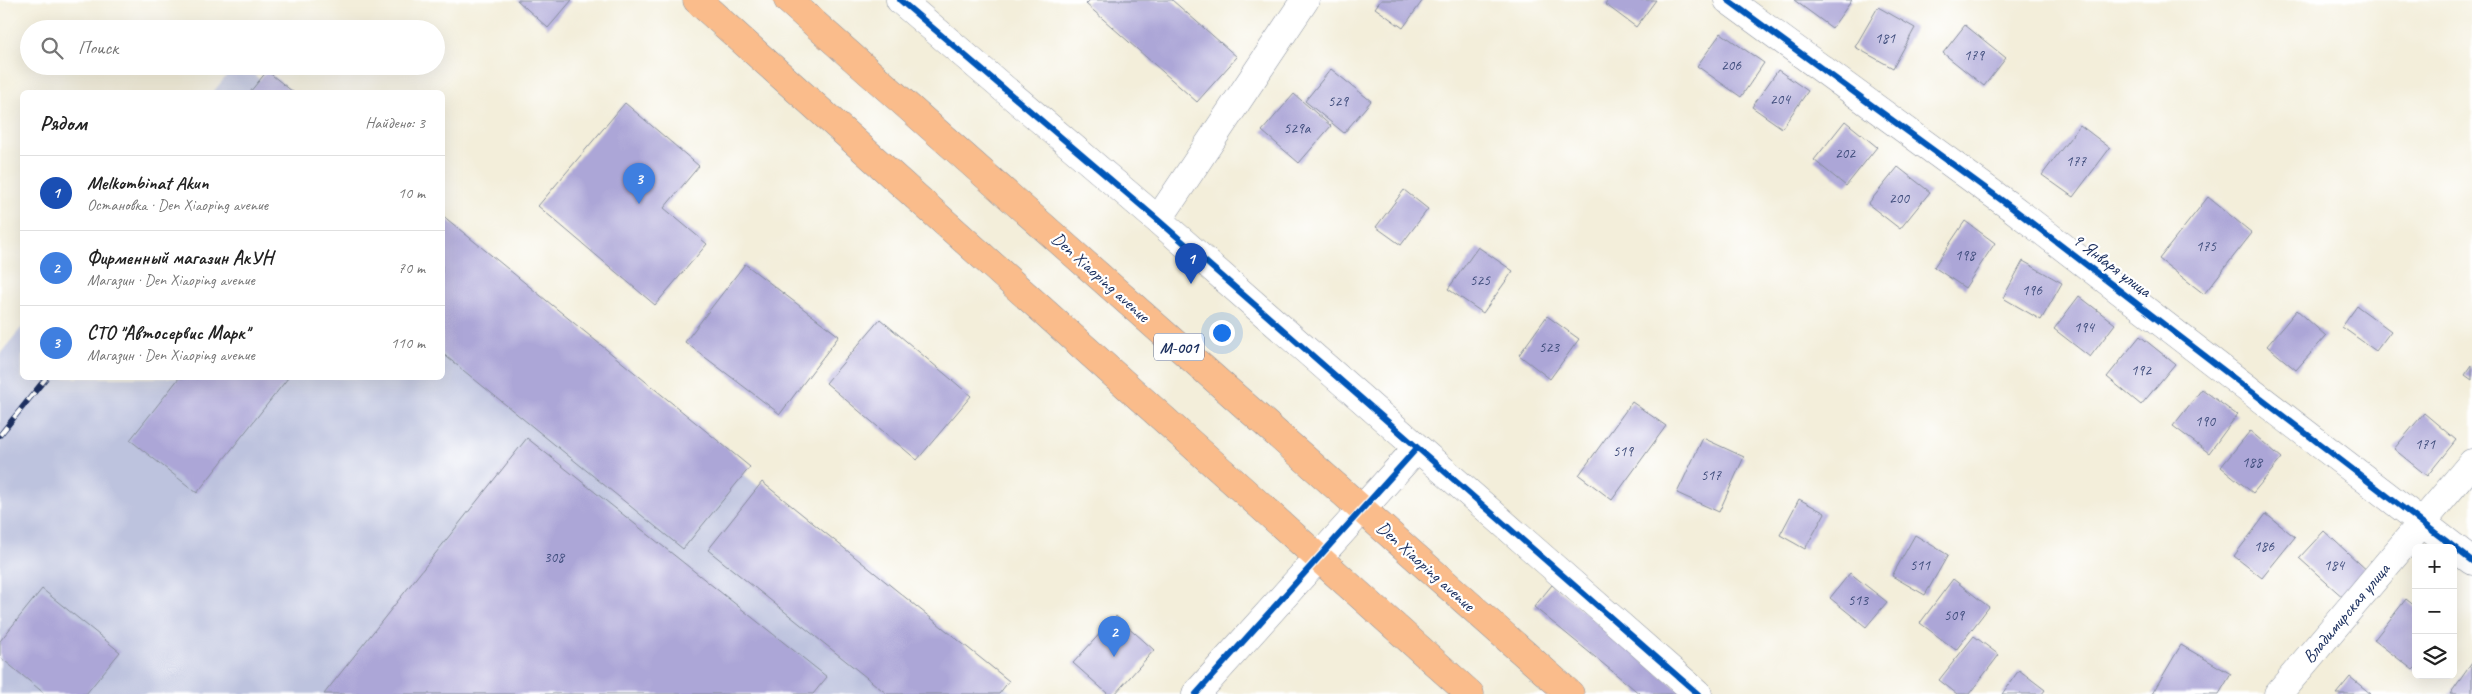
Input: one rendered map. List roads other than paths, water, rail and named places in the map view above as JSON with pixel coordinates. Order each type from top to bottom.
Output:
[{"type":"main road","points":[[697,0],[1470,694]]},
{"type":"main road","name":"Den Xiaoping avenue","points":[[788,0],[1570,694]]},
{"type":"street","points":[[900,0],[1158,220],[1698,694]]},
{"type":"street","points":[[1158,220],[1305,0]]},
{"type":"street","name":"9 Января улица","points":[[1728,0],[2011,207],[2472,561]]},
{"type":"street","points":[[1196,694],[1416,448]]},
{"type":"street","name":"Владимирская улица","points":[[2278,694],[2472,463]]},
{"type":"railway","points":[[0,435],[44,380]]},
{"type":"place","name":"СТО ''Автосервис Марк''","points":[[639,204]]},
{"type":"place","name":"Melkombinat Akun","points":[[1191,284]]},
{"type":"place","name":"Фирменный магазин АкУН","points":[[1114,657]]}]
